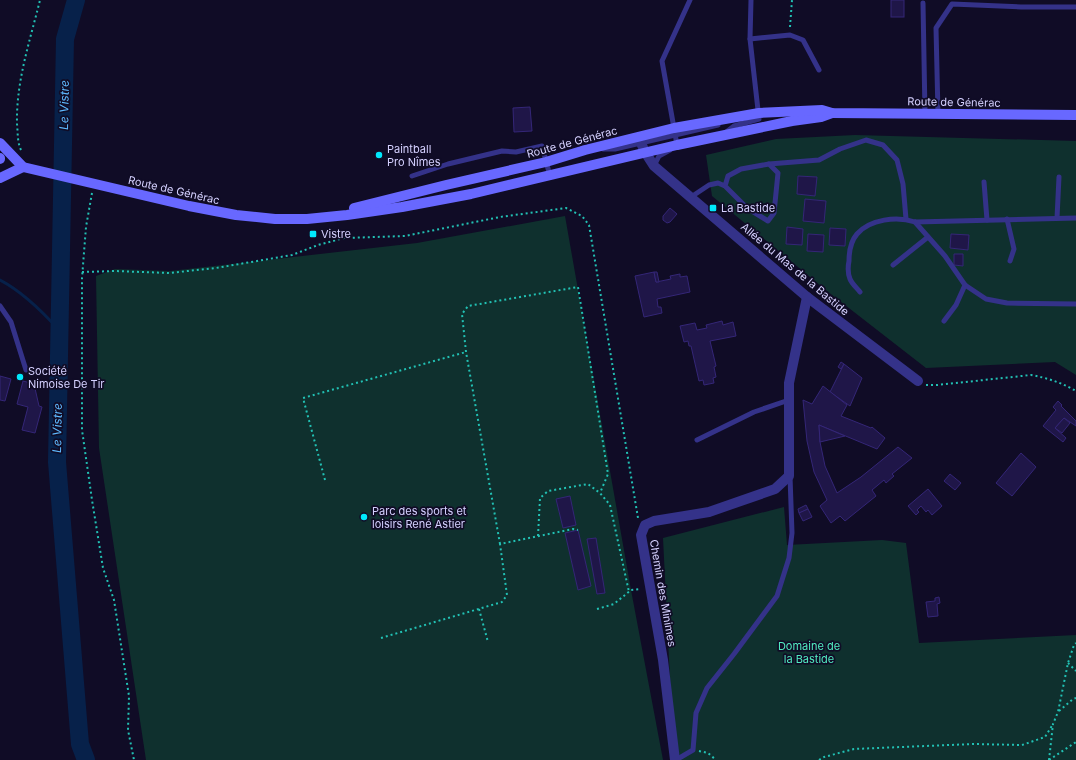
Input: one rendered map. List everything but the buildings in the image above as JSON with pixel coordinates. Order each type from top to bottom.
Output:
[{"type":"street","name":"Route de Générac","points":[[321,217],[446,184],[548,170],[643,148],[731,118],[759,113],[822,110],[832,113],[1076,116]]},
{"type":"street","name":"Route de Générac","points":[[26,167],[189,206],[236,215],[275,219],[307,219],[402,207],[498,188],[548,170],[585,150],[675,136],[722,136],[792,121],[821,117],[832,113]]},
{"type":"street","points":[[0,144],[26,167],[0,178]]},
{"type":"street","name":"Allée du Mas de la Bastide","points":[[643,148],[654,166],[807,297],[918,381]]},
{"type":"street","points":[[790,476],[789,382],[807,297]]},
{"type":"street","name":"Chemin des Minimes","points":[[676,760],[663,660],[641,535],[645,524],[654,521],[709,512],[775,489],[790,476]]},
{"type":"lane","points":[[675,136],[662,61],[690,0]]},
{"type":"lane","points":[[722,136],[734,126],[759,119],[750,40],[751,0]]},
{"type":"lane","points":[[923,3],[924,114]]},
{"type":"lane","points":[[938,114],[936,28],[952,4],[1021,7],[1076,6]]},
{"type":"lane","points":[[750,40],[790,35],[803,40],[819,70]]},
{"type":"lane","points":[[654,166],[659,156],[672,149],[770,128],[792,121]]},
{"type":"lane","points":[[725,186],[728,176],[742,169],[769,164],[819,160],[840,149],[866,140],[883,145],[897,160],[903,184],[906,219]]},
{"type":"lane","points":[[412,176],[448,164],[502,151],[516,152],[542,146],[548,170]]},
{"type":"lane","points":[[585,150],[643,148]]},
{"type":"lane","points":[[691,197],[709,184],[718,183],[725,186],[747,208],[768,221],[774,213],[778,173],[769,164]]},
{"type":"lane","points":[[1057,218],[1059,177]]},
{"type":"lane","points":[[984,182],[988,220]]},
{"type":"lane","points":[[860,292],[850,280],[848,267],[849,251],[856,235],[868,226],[879,221],[906,219],[915,222],[1076,218]]},
{"type":"lane","points":[[1008,219],[1014,249],[1010,261]]},
{"type":"lane","points":[[915,222],[945,256],[966,285],[986,299],[1007,303],[1076,304]]},
{"type":"lane","points":[[893,265],[928,237]]},
{"type":"lane","points":[[944,321],[956,305],[966,285]]},
{"type":"lane","points":[[0,306],[11,322],[26,370]]},
{"type":"lane","points":[[697,440],[754,412],[790,400]]},
{"type":"lane","points":[[676,760],[693,750],[696,713],[707,688],[777,596],[789,558],[792,533],[790,476]]},
{"type":"path","points":[[26,167],[18,142],[17,106],[24,60],[40,0]]},
{"type":"path","points":[[790,35],[792,0]]},
{"type":"path","points":[[89,182],[82,272],[82,430],[103,568],[114,600],[128,696],[128,730],[134,760]]},
{"type":"path","points":[[82,272],[115,271],[168,274],[216,268],[292,255],[318,245],[344,238],[405,236],[500,217],[566,208],[582,216],[589,225],[641,535]]},
{"type":"path","points":[[382,638],[502,602],[507,595],[500,544],[466,352],[462,314],[468,306],[578,287],[608,474],[600,493]]},
{"type":"path","points":[[325,480],[303,398],[466,352]]},
{"type":"path","points":[[918,381],[927,385],[937,385],[1031,375],[1046,377],[1064,384],[1076,391]]},
{"type":"path","points":[[538,536],[540,498],[548,491],[588,484],[600,493],[610,504],[629,592]]},
{"type":"path","points":[[500,544],[573,529],[578,530]]},
{"type":"path","points":[[597,609],[614,604],[631,590],[650,587]]},
{"type":"path","points":[[479,609],[488,642]]},
{"type":"path","points":[[819,760],[824,757],[854,749],[974,744],[1022,745],[1045,737],[1058,712],[1068,663],[1075,644]]},
{"type":"path","points":[[1068,663],[1076,671]]},
{"type":"path","points":[[1058,712],[1076,698]]},
{"type":"path","points":[[1049,760],[1053,724]]},
{"type":"path","points":[[1049,760],[1076,742]]},
{"type":"path","points":[[693,750],[708,754],[716,760]]},
{"type":"green space","points":[[855,135],[1076,141],[1076,375],[1055,362],[926,368],[827,291],[712,196],[706,155],[776,139]]},
{"type":"green space","name":"Parc des sports et loisirs René Astier","points":[[565,216],[631,590],[663,760],[146,760],[99,448],[96,276],[115,269],[170,271],[417,243]]},
{"type":"green space","name":"Domaine de la Bastide","points":[[784,507],[787,545],[882,540],[906,543],[919,643],[1076,635],[1076,760],[674,760],[663,538]]},
{"type":"waterway","name":"Le Vistre","points":[[76,0],[65,39],[57,462],[80,744],[86,760]]},
{"type":"waterway","points":[[0,280],[17,290],[32,302],[59,330]]},
{"type":"place","name":"Paintball Pro Nîmes","points":[[379,155]]},
{"type":"place","name":"La Bastide","points":[[713,208]]},
{"type":"place","name":"Vistre","points":[[313,234]]},
{"type":"place","name":"Société Nimoise De Tir","points":[[20,377]]},
{"type":"place","name":"Parc des sports et loisirs René Astier","points":[[364,517]]}]
